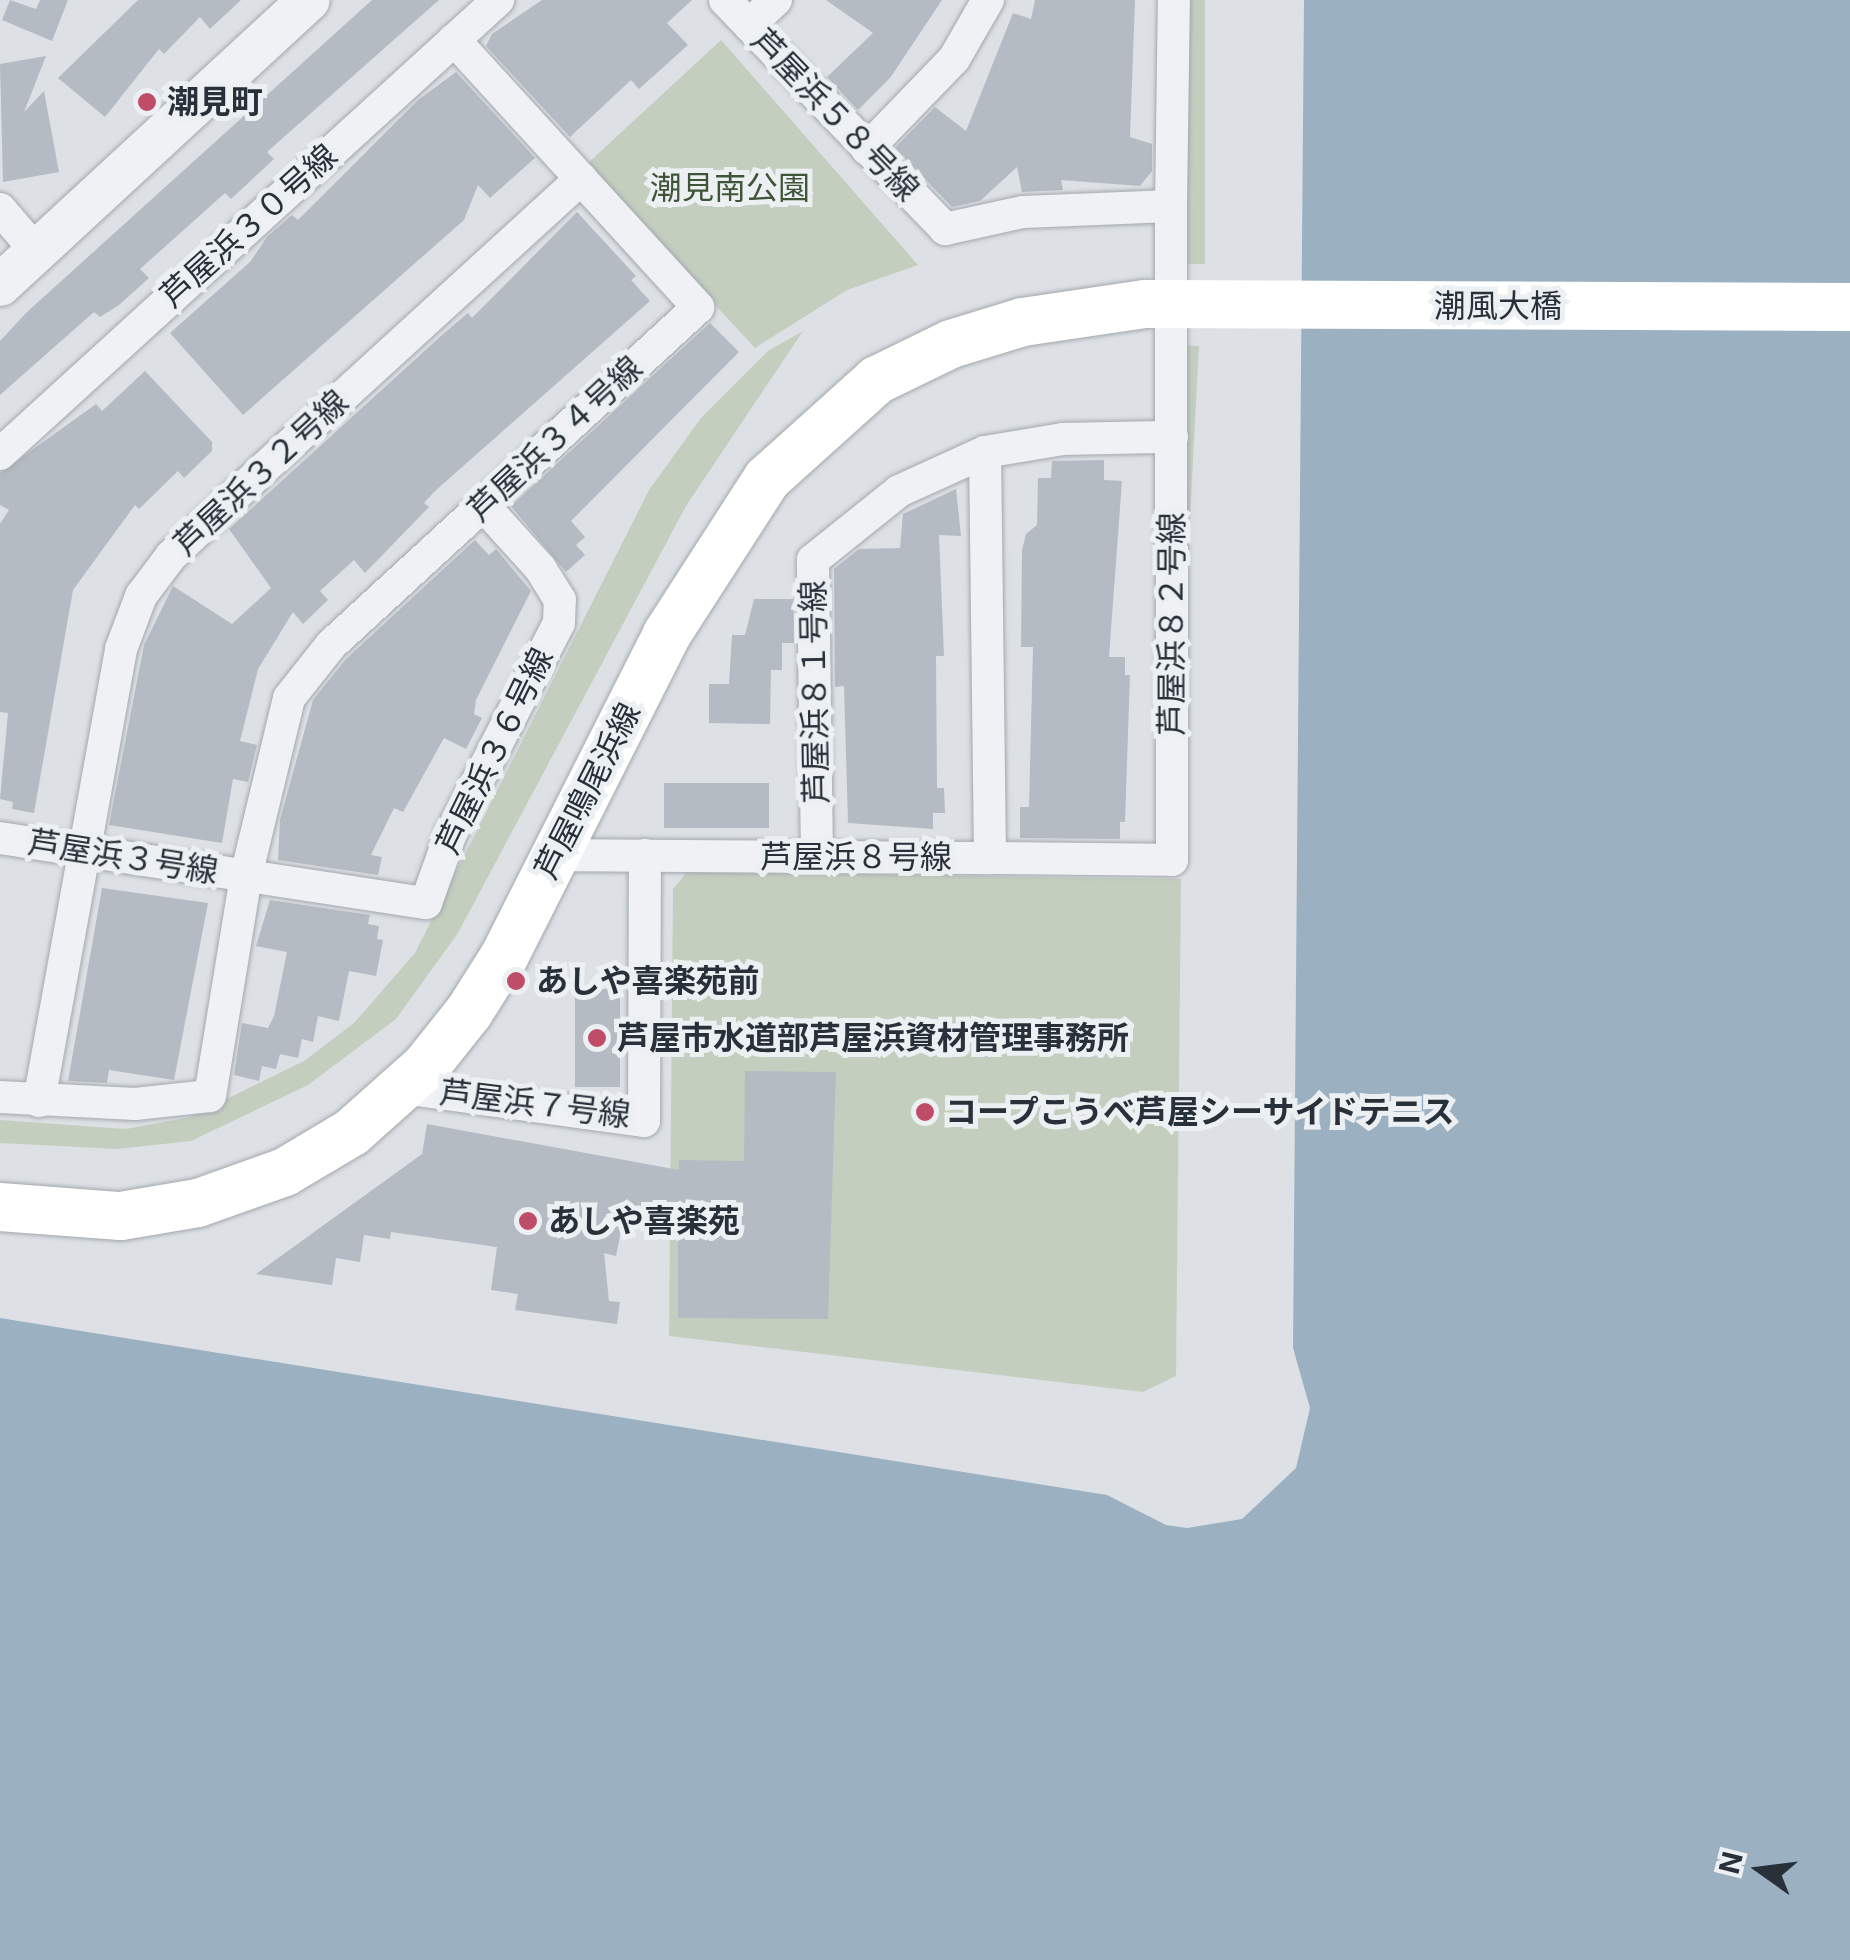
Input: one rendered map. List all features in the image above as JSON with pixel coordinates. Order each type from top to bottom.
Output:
[{"type":"main road","name":"潮風大橋","points":[[1145,304],[1850,307]]},
{"type":"main road","name":"芦屋鳴尾浜線","points":[[0,1207],[122,1216],[238,1192],[324,1150],[403,1088],[470,1012],[557,855],[710,560],[767,479],[814,431],[878,380],[951,344],[1022,322],[1145,304]]},
{"type":"street","points":[[0,285],[309,0]]},
{"type":"street","name":"芦屋浜３０号線","points":[[0,454],[498,0]]},
{"type":"street","name":"芦屋浜５８号線","points":[[724,0],[945,229],[1023,212],[1171,206]]},
{"type":"street","points":[[749,25],[776,0]]},
{"type":"street","points":[[867,149],[954,60],[988,0]]},
{"type":"street","name":"芦屋浜８２号線","points":[[990,858],[1172,860],[1174,0]]},
{"type":"street","name":"芦屋浜３４号線","points":[[39,1101],[135,1104],[210,1096],[246,876],[289,698],[331,645],[698,307],[454,40]]},
{"type":"street","name":"芦屋浜３２号線","points":[[39,1101],[121,649],[156,574],[582,179]]},
{"type":"street","points":[[0,209],[36,251]]},
{"type":"street","name":"芦屋浜８１号線","points":[[817,856],[813,560],[899,491],[985,452],[1063,440],[1172,437]]},
{"type":"street","name":"芦屋浜８号線","points":[[557,855],[990,858],[985,452]]},
{"type":"street","name":"芦屋浜３６号線","points":[[246,876],[426,904],[450,833],[559,623],[560,600],[540,568],[483,504]]},
{"type":"street","name":"芦屋浜３号線","points":[[0,838],[246,876]]},
{"type":"street","name":"芦屋浜７号線","points":[[403,1088],[644,1121],[645,855]]},
{"type":"street","points":[[0,1097],[39,1101]]},
{"type":"green space","points":[[1187,0],[1205,0],[1205,264],[1187,264]]},
{"type":"green space","name":"潮見南公園","points":[[721,40],[918,265],[847,290],[755,348],[586,165]]},
{"type":"green space","points":[[803,331],[686,506],[458,933],[396,1019],[308,1085],[191,1141],[117,1149],[0,1143],[0,1120],[126,1129],[190,1117],[304,1061],[354,1023],[415,953],[649,490],[701,418],[768,351]]},
{"type":"green space","points":[[1182,345],[1199,346],[1172,862],[1155,861]]},
{"type":"green space","name":"コープこうべ芦屋シーサイドテニス","points":[[687,872],[1181,879],[1176,1376],[1143,1392],[669,1336],[673,889]]},
{"type":"water","points":[[1304,0],[1850,0],[1850,1960],[0,1960],[0,1318],[1107,1495],[1166,1525],[1187,1528],[1242,1519],[1296,1468],[1310,1408],[1293,1348]]},
{"type":"building","points":[[10,0],[36,9],[40,0],[68,0],[52,41],[2,20]]},
{"type":"building","points":[[138,0],[241,0],[210,29],[200,17],[164,54],[159,49],[105,117],[58,78]]},
{"type":"building","points":[[372,0],[439,0],[267,152],[274,159],[231,199],[225,193],[140,269],[149,278],[119,305],[100,317],[94,312],[0,395],[0,341],[27,312]]},
{"type":"building","points":[[542,0],[692,0],[667,23],[688,45],[639,89],[631,80],[570,137],[486,46],[492,34]]},
{"type":"building","points":[[826,0],[942,0],[890,78],[858,110],[827,77],[873,33]]},
{"type":"building","points":[[1035,0],[1135,0],[1130,137],[1152,144],[1152,171],[1140,186],[1061,180],[1063,190],[1022,192],[1017,167],[980,201],[952,207],[895,148],[935,107],[966,131],[1013,13],[1031,19]]},
{"type":"building","points":[[46,56],[24,112],[44,91],[59,172],[3,182],[0,64]]},
{"type":"building","points":[[456,72],[535,158],[490,198],[478,185],[464,220],[243,415],[170,333],[250,262],[267,237],[292,215],[298,220],[418,100]]},
{"type":"building","points":[[577,212],[636,276],[631,280],[650,301],[435,491],[424,503],[429,507],[365,573],[354,560],[320,591],[328,600],[303,624],[293,612],[258,669],[240,741],[257,745],[248,782],[233,779],[222,843],[109,825],[144,645],[173,586],[232,624],[271,588],[229,529],[442,335],[468,313],[472,318]]},
{"type":"building","points":[[710,323],[739,352],[571,521],[585,537],[576,545],[585,555],[566,572],[511,506]]},
{"type":"building","points":[[145,371],[212,442],[212,451],[184,478],[178,471],[139,509],[135,505],[73,590],[34,813],[12,809],[13,802],[0,799],[8,713],[0,712],[0,524],[9,510],[0,505],[0,473],[96,404],[102,411]]},
{"type":"building","points":[[1104,460],[1104,480],[1122,481],[1109,657],[1125,657],[1125,675],[1130,675],[1125,822],[1120,822],[1120,839],[1020,838],[1020,807],[1029,807],[1033,647],[1021,647],[1022,550],[1026,534],[1037,525],[1038,478],[1051,478],[1052,461]]},
{"type":"building","points":[[956,489],[961,536],[939,535],[944,656],[936,656],[937,788],[944,788],[945,813],[933,813],[933,829],[848,823],[844,686],[835,687],[834,569],[859,549],[900,548],[903,514]]},
{"type":"building","points":[[475,540],[489,555],[496,549],[531,591],[476,700],[474,714],[482,718],[466,749],[444,738],[403,812],[394,808],[371,855],[382,857],[378,875],[278,860],[280,820],[313,700],[346,659]]},
{"type":"building","points":[[754,599],[794,599],[794,643],[782,643],[782,670],[771,670],[770,724],[709,723],[709,684],[729,684],[732,635],[745,635]]},
{"type":"building","points":[[664,783],[769,783],[769,828],[664,828]]},
{"type":"building","points":[[102,888],[208,903],[174,1080],[109,1070],[107,1083],[68,1081]]},
{"type":"building","points":[[270,900],[370,915],[368,924],[379,926],[377,939],[383,940],[376,976],[349,971],[339,1021],[318,1016],[313,1042],[302,1039],[298,1058],[280,1054],[276,1069],[262,1066],[259,1081],[234,1075],[242,1023],[268,1028],[274,1016],[287,952],[256,946]]},
{"type":"building","name":"芦屋市水道部芦屋浜資材管理事務所","points":[[575,989],[620,989],[620,1087],[575,1087]]},
{"type":"building","points":[[745,1071],[836,1072],[828,1319],[678,1318],[678,1212],[638,1205],[633,1228],[622,1226],[616,1256],[604,1253],[609,1301],[620,1302],[617,1324],[515,1310],[518,1294],[491,1290],[497,1247],[391,1232],[390,1239],[364,1235],[360,1262],[336,1258],[332,1285],[256,1274],[422,1154],[427,1124],[679,1170],[679,1160],[744,1161]]},
{"type":"place","name":"潮見町","points":[[147,102]]},
{"type":"place","name":"あしや喜楽苑前","points":[[516,981]]},
{"type":"place","name":"芦屋市水道部芦屋浜資材管理事務所","points":[[597,1038]]},
{"type":"place","name":"コープこうべ芦屋シーサイドテニス","points":[[925,1112]]},
{"type":"place","name":"あしや喜楽苑","points":[[528,1221]]}]
